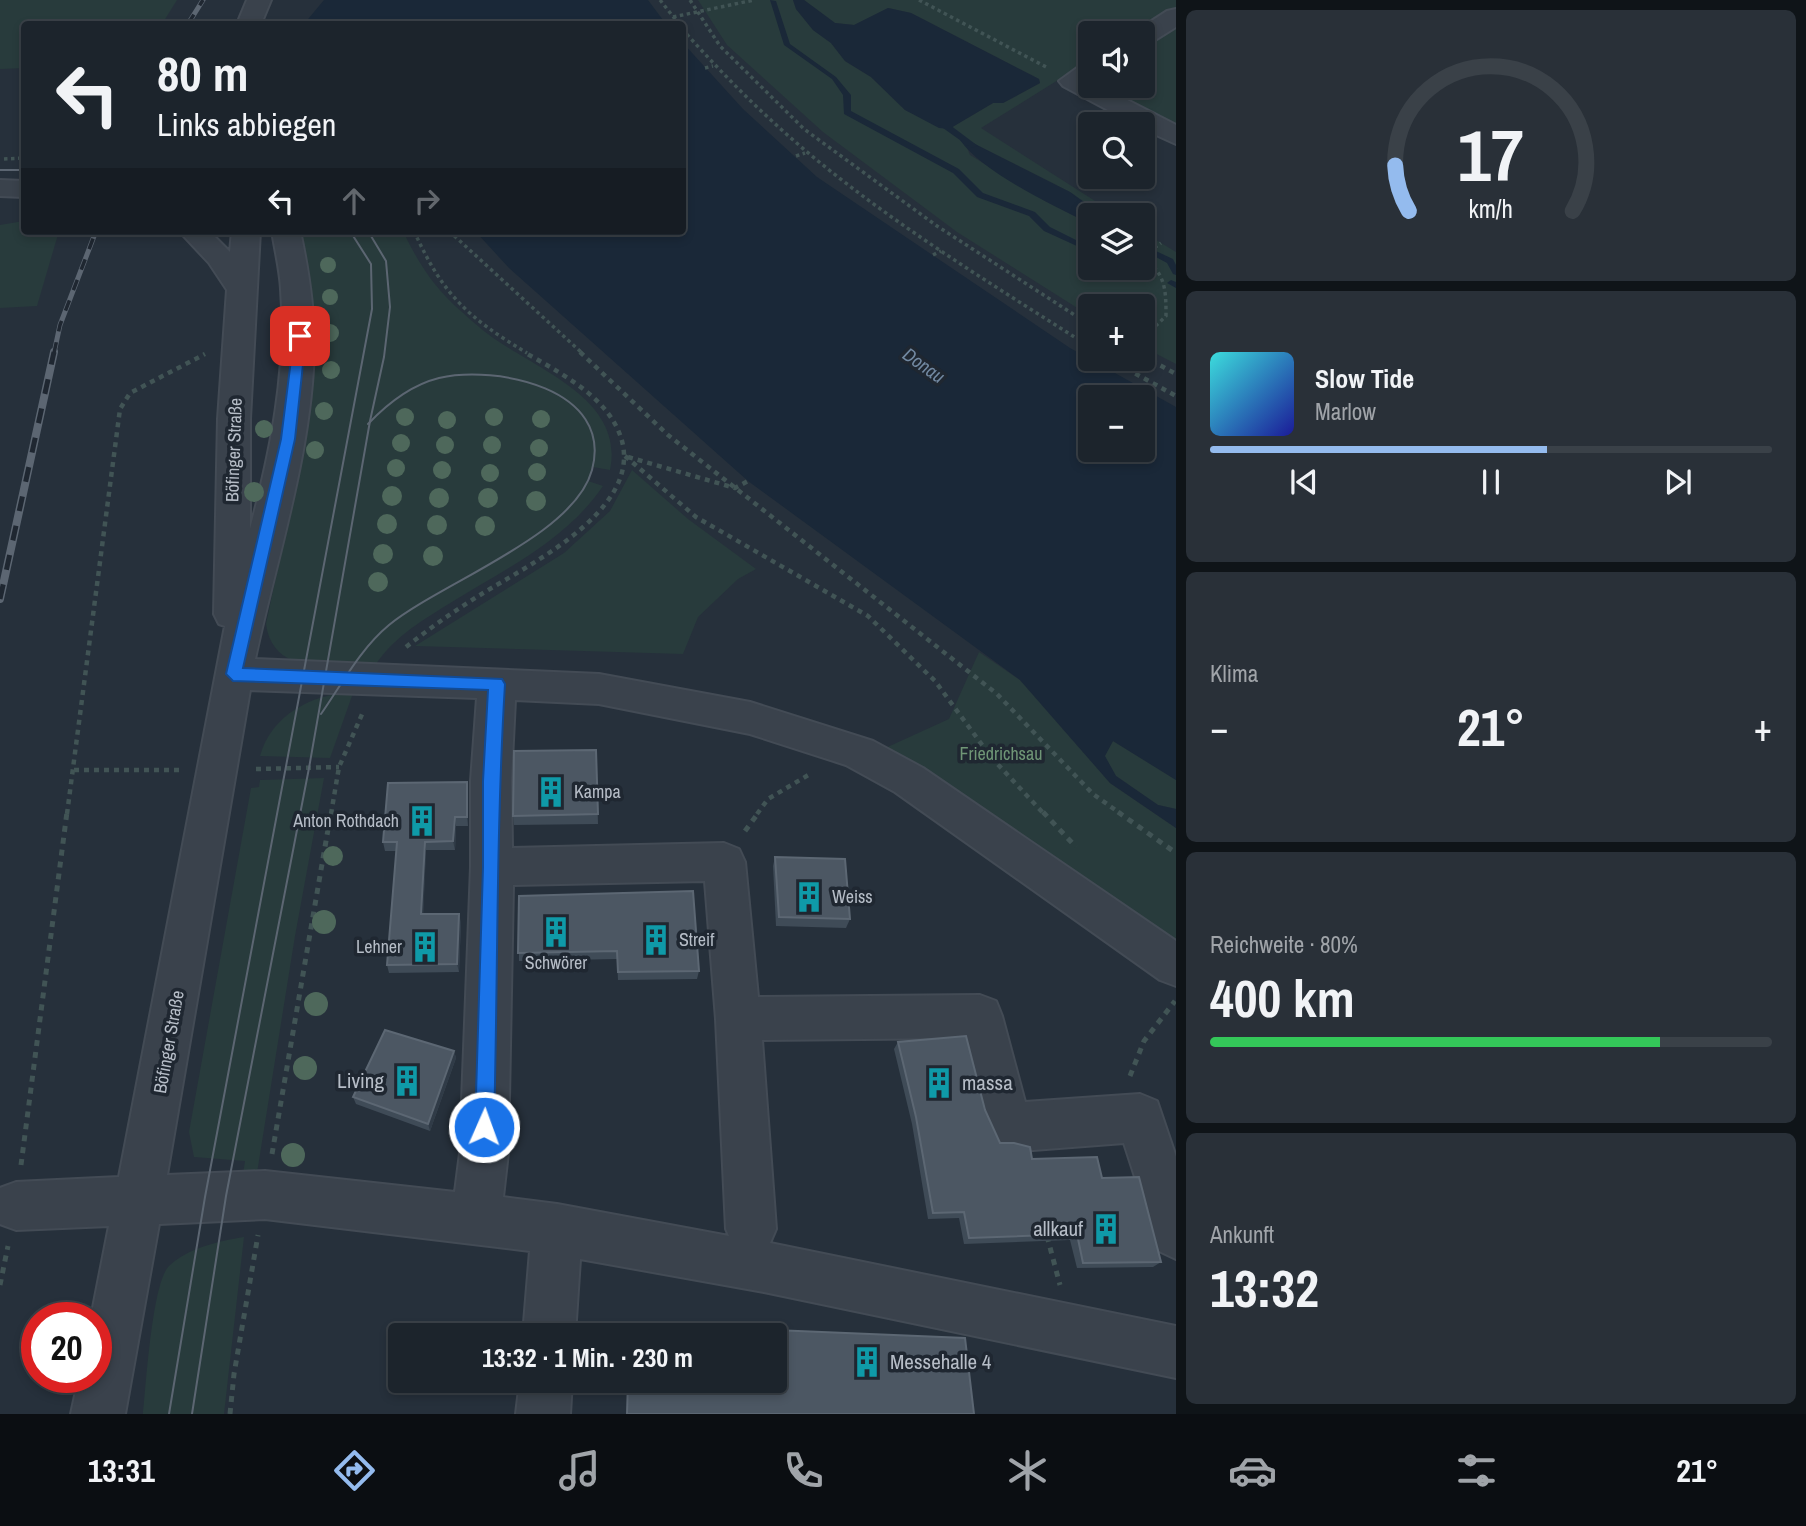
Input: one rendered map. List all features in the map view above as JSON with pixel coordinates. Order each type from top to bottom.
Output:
[{"type":"street","points":[[250,21],[259,0]]},
{"type":"street","points":[[1155,29],[1176,16]]},
{"type":"street","points":[[1117,98],[1176,136]]},
{"type":"street","points":[[0,188],[21,189]]},
{"type":"street","points":[[197,235],[219,257],[243,290]]},
{"type":"street","name":"Böfinger Straße","points":[[234,671],[234,419],[246,235]]},
{"type":"street","name":"Böfinger Straße","points":[[98,1414],[234,671],[288,439],[300,336],[297,287],[287,235]]},
{"type":"street","points":[[234,419],[254,408],[291,415]]},
{"type":"street","points":[[234,671],[598,689],[750,718],[859,753],[909,779],[1176,966]]},
{"type":"street","points":[[476,1219],[484,1153],[492,867],[491,781],[497,684]]},
{"type":"street","points":[[492,867],[724,862],[738,1019],[751,1229]]},
{"type":"street","points":[[738,1019],[980,1016],[1005,1116],[1020,1126],[1140,1118],[1176,1234]]},
{"type":"street","points":[[16,1206],[265,1195],[557,1229],[764,1267],[1176,1352]]},
{"type":"street","points":[[550,1323],[557,1229]]},
{"type":"street","points":[[544,1414],[545,1393]]},
{"type":"path","points":[[660,0],[676,21]]},
{"type":"path","points":[[690,0],[720,46],[804,129],[937,226],[1078,317]]},
{"type":"path","points":[[673,18],[754,0]]},
{"type":"path","points":[[919,0],[1078,74]]},
{"type":"path","points":[[686,34],[713,66],[805,153],[861,197],[1078,339]]},
{"type":"path","points":[[705,68],[713,66]]},
{"type":"path","points":[[796,156],[805,153]]},
{"type":"path","points":[[0,159],[21,158]]},
{"type":"path","points":[[230,1414],[234,1374],[339,767],[377,678],[396,656],[431,625],[567,542],[601,510],[621,473],[624,456],[617,426],[601,403],[569,379],[495,334],[452,297],[416,235]]},
{"type":"path","points":[[454,235],[668,435],[997,694],[1093,794],[1176,853]]},
{"type":"path","points":[[1155,247],[1161,243]]},
{"type":"path","points":[[933,255],[941,251]]},
{"type":"path","points":[[1155,264],[1166,286],[1166,316],[1155,327]]},
{"type":"path","points":[[0,1285],[16,1206],[120,409],[130,393],[211,349]]},
{"type":"path","points":[[1155,363],[1176,374]]},
{"type":"path","points":[[1131,371],[1176,396]]},
{"type":"path","points":[[624,456],[735,488],[748,481]]},
{"type":"path","points":[[624,456],[696,517],[868,616],[935,681],[991,757],[1080,851]]},
{"type":"path","points":[[724,862],[768,799],[825,765],[859,753]]},
{"type":"path","points":[[73,770],[153,770]]},
{"type":"path","points":[[1140,1118],[1129,1073],[1144,1041],[1176,1000]]},
{"type":"path","points":[[1046,1231],[1062,1296]]},
{"type":"green space","points":[[0,0],[177,0],[164,21],[21,21],[21,68],[0,69]]},
{"type":"green space","points":[[698,0],[793,0],[796,9],[813,30],[831,43],[845,61],[871,77],[905,110],[949,129],[993,103],[1003,103],[1040,83],[1039,79],[911,13],[888,8],[854,25],[835,23],[804,0],[1176,0],[1176,8],[1155,21],[1078,21],[1078,67],[981,128],[1098,203],[1085,203],[1070,192],[963,138],[970,155],[1078,218],[1078,280],[1155,280],[1155,239],[1176,252],[1176,364],[1155,353],[1155,294],[1078,294],[1078,308],[957,232],[823,132],[727,45]]},
{"type":"green space","points":[[1176,23],[1176,131],[1155,120],[1155,112],[1141,112],[1115,98],[1155,98],[1155,36]]},
{"type":"green space","points":[[21,222],[21,235],[58,235],[37,306],[0,308],[0,225]]},
{"type":"green space","points":[[300,235],[405,235],[421,265],[452,303],[493,338],[561,380],[594,409],[606,427],[611,447],[610,470],[593,467],[588,481],[603,486],[588,506],[570,523],[511,567],[416,625],[389,648],[374,667],[307,665],[292,660],[280,653],[271,641],[266,624],[306,428],[314,329],[310,280]]},
{"type":"green space","points":[[632,470],[688,519],[756,569],[738,579],[698,617],[683,654],[415,646],[564,553],[610,511]]},
{"type":"green space","name":"Friedrichsau","points":[[979,652],[1020,680],[1110,783],[1176,828],[1176,949],[881,750],[949,719]]},
{"type":"green space","points":[[353,693],[330,758],[260,756],[274,729],[296,709],[323,697]]},
{"type":"green space","points":[[1113,741],[1176,780],[1176,809],[1158,805],[1116,776],[1104,756]]},
{"type":"green space","points":[[324,778],[295,936],[257,1173],[243,1174],[245,1161],[194,1157],[189,1132],[251,788],[259,787],[260,780]]},
{"type":"green space","points":[[244,1237],[224,1414],[143,1414],[154,1313],[163,1276],[169,1266],[185,1254],[214,1243]]},
{"type":"water","points":[[324,0],[648,0],[664,21],[306,21]]},
{"type":"water","points":[[793,0],[804,0],[835,23],[854,25],[888,8],[911,13],[1039,79],[1040,83],[1003,103],[993,103],[949,129],[939,128],[905,110],[871,77],[845,61],[831,43],[813,30],[796,9]]},
{"type":"water","name":"Donau","points":[[686,46],[743,109],[817,177],[1078,352],[1078,371],[1111,371],[1136,385],[1078,385],[1078,462],[1155,462],[1155,395],[1176,407],[1176,780],[1113,741],[1105,756],[1116,776],[1158,805],[1176,809],[1176,828],[1110,783],[1020,680],[748,481],[509,268],[479,235],[686,235]]},
{"type":"water","points":[[963,138],[1070,192],[1085,203],[1078,203],[1078,218],[1001,176],[960,140]]},
{"type":"building","name":"Kampa","points":[[596,750],[598,814],[513,816],[514,751]]},
{"type":"building","points":[[467,782],[467,817],[455,817],[453,841],[425,842],[421,914],[459,914],[457,964],[387,965],[397,842],[383,842],[388,783]]},
{"type":"building","name":"Weiss","points":[[775,857],[845,859],[850,919],[779,917]]},
{"type":"building","points":[[693,891],[699,971],[618,972],[617,951],[518,953],[519,896]]},
{"type":"building","name":"Living","points":[[385,1030],[454,1051],[428,1124],[353,1097]]},
{"type":"building","points":[[966,1036],[985,1110],[1000,1143],[1030,1147],[1032,1159],[1097,1157],[1102,1178],[1139,1177],[1161,1262],[1083,1263],[1077,1234],[969,1238],[964,1212],[933,1213],[916,1117],[898,1042]]},
{"type":"building","name":"Messehalle 4","points":[[787,1331],[965,1338],[974,1414],[627,1414],[628,1393],[787,1393]]},
{"type":"waterway","points":[[773,1],[787,45],[834,78],[847,95],[847,112],[956,171],[980,195],[1032,214],[1047,229],[1078,244]]},
{"type":"waterway","points":[[939,121],[974,146]]},
{"type":"waterway","points":[[1155,253],[1170,261],[1176,272]]},
{"type":"waterway","points":[[1171,283],[1176,285]]},
{"type":"tram line","points":[[0,170],[21,170]]},
{"type":"tram line","points":[[169,1414],[205,1197],[372,309],[371,264],[353,235]]},
{"type":"tram line","points":[[370,235],[386,261],[390,307],[384,357],[370,422]]},
{"type":"tram line","points":[[321,714],[360,656],[379,634],[412,609],[534,537],[560,516],[580,494],[592,470],[594,442],[585,419],[568,401],[545,388],[518,380],[490,375],[439,378],[400,396],[370,422]]},
{"type":"tram line","points":[[192,1414],[226,1196],[309,768],[370,422]]},
{"type":"railway","points":[[190,21],[203,0]]},
{"type":"railway","points":[[54,353],[60,325],[94,235]]},
{"type":"railway","points":[[0,599],[54,352]]},
{"type":"place","name":"Kampa","points":[[551,792]]},
{"type":"place","name":"Anton Rothdach","points":[[422,821]]},
{"type":"place","name":"Weiss","points":[[809,897]]},
{"type":"place","name":"Schwörer","points":[[556,932]]},
{"type":"place","name":"Streif","points":[[656,940]]},
{"type":"place","name":"Lehner","points":[[425,947]]},
{"type":"place","name":"Living","points":[[407,1081]]},
{"type":"place","name":"massa","points":[[939,1083]]},
{"type":"place","name":"allkauf","points":[[1106,1229]]},
{"type":"place","name":"Messehalle 4","points":[[867,1362]]},
{"type":"route","points":[[300,336],[288,439],[233,674],[497,684],[491,781],[492,867],[484,1127]]}]
